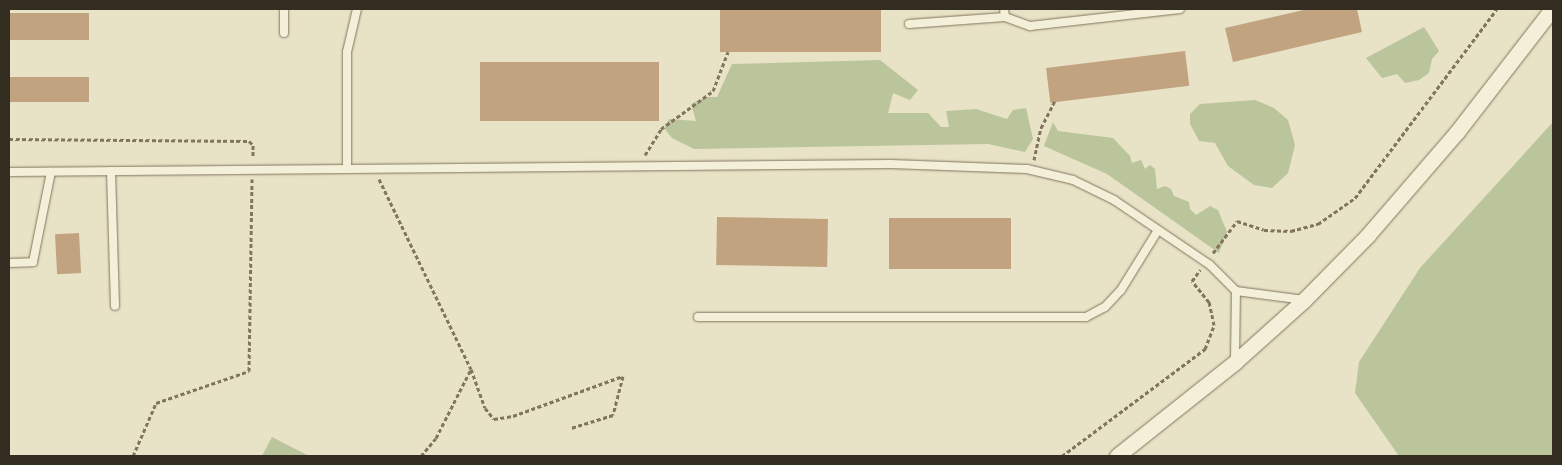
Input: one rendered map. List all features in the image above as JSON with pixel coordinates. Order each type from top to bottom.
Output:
[{"type":"street","points":[[1117,456],[1235,362],[1304,300],[1368,235],[1444,147],[1552,9]]},
{"type":"lane","points":[[284,9],[284,33]]},
{"type":"lane","points":[[347,169],[347,52],[356,9]]},
{"type":"lane","points":[[909,24],[1004,13],[1030,26],[1180,9]]},
{"type":"lane","points":[[9,172],[892,164],[1032,170],[1073,180],[1114,200],[1206,262],[1236,291],[1304,300]]},
{"type":"lane","points":[[111,171],[115,306]]},
{"type":"lane","points":[[9,263],[33,262],[51,172]]},
{"type":"lane","points":[[698,317],[1086,318],[1105,308],[1121,290],[1158,230]]},
{"type":"lane","points":[[1235,362],[1236,291]]},
{"type":"path","points":[[1062,456],[1205,349],[1214,325],[1209,302],[1192,282],[1237,221],[1264,230],[1292,231],[1318,224],[1355,198],[1498,9]]},
{"type":"path","points":[[638,167],[661,129],[713,91],[728,52]]},
{"type":"path","points":[[1032,170],[1041,128],[1055,100]]},
{"type":"path","points":[[9,139],[249,141],[253,145],[249,371],[156,403],[133,456]]},
{"type":"path","points":[[374,170],[471,369],[485,408],[494,419],[513,416],[624,376],[613,415],[571,428]]},
{"type":"path","points":[[421,456],[436,438],[471,369]]},
{"type":"green space","points":[[1424,27],[1439,51],[1432,59],[1429,73],[1419,80],[1405,83],[1397,74],[1382,78],[1366,58]]},
{"type":"green space","points":[[880,60],[918,90],[910,100],[893,93],[888,113],[928,113],[941,127],[949,127],[946,111],[976,109],[1007,119],[1013,110],[1026,108],[1033,139],[1025,152],[988,144],[694,149],[672,138],[664,128],[669,119],[696,121],[691,104],[706,97],[717,97],[732,64]]},
{"type":"green space","points":[[1255,100],[1274,108],[1288,120],[1295,145],[1288,173],[1272,188],[1254,185],[1228,166],[1215,143],[1199,141],[1190,124],[1190,114],[1200,104]]},
{"type":"green space","points":[[1053,122],[1058,131],[1113,138],[1130,156],[1132,163],[1141,160],[1145,169],[1150,165],[1155,169],[1157,189],[1165,186],[1171,189],[1174,196],[1189,202],[1190,209],[1196,215],[1210,206],[1218,210],[1227,232],[1219,253],[1107,174],[1044,146]]},
{"type":"green space","points":[[1553,122],[1553,456],[1399,456],[1355,393],[1359,362],[1420,268]]},
{"type":"green space","points":[[272,437],[309,456],[262,456]]},
{"type":"building","points":[[720,9],[881,9],[881,52],[720,52]]},
{"type":"building","points":[[1308,9],[1357,9],[1362,32],[1233,62],[1225,28]]},
{"type":"building","points":[[9,13],[89,13],[89,40],[9,40]]},
{"type":"building","points":[[1185,51],[1189,86],[1050,103],[1046,68]]},
{"type":"building","points":[[480,62],[659,62],[659,121],[480,121]]},
{"type":"building","points":[[9,77],[89,77],[89,102],[9,102]]},
{"type":"building","points":[[717,217],[828,219],[827,267],[716,265]]},
{"type":"building","points":[[889,218],[1011,218],[1011,269],[889,269]]},
{"type":"building","points":[[79,233],[81,273],[57,274],[55,234]]}]
